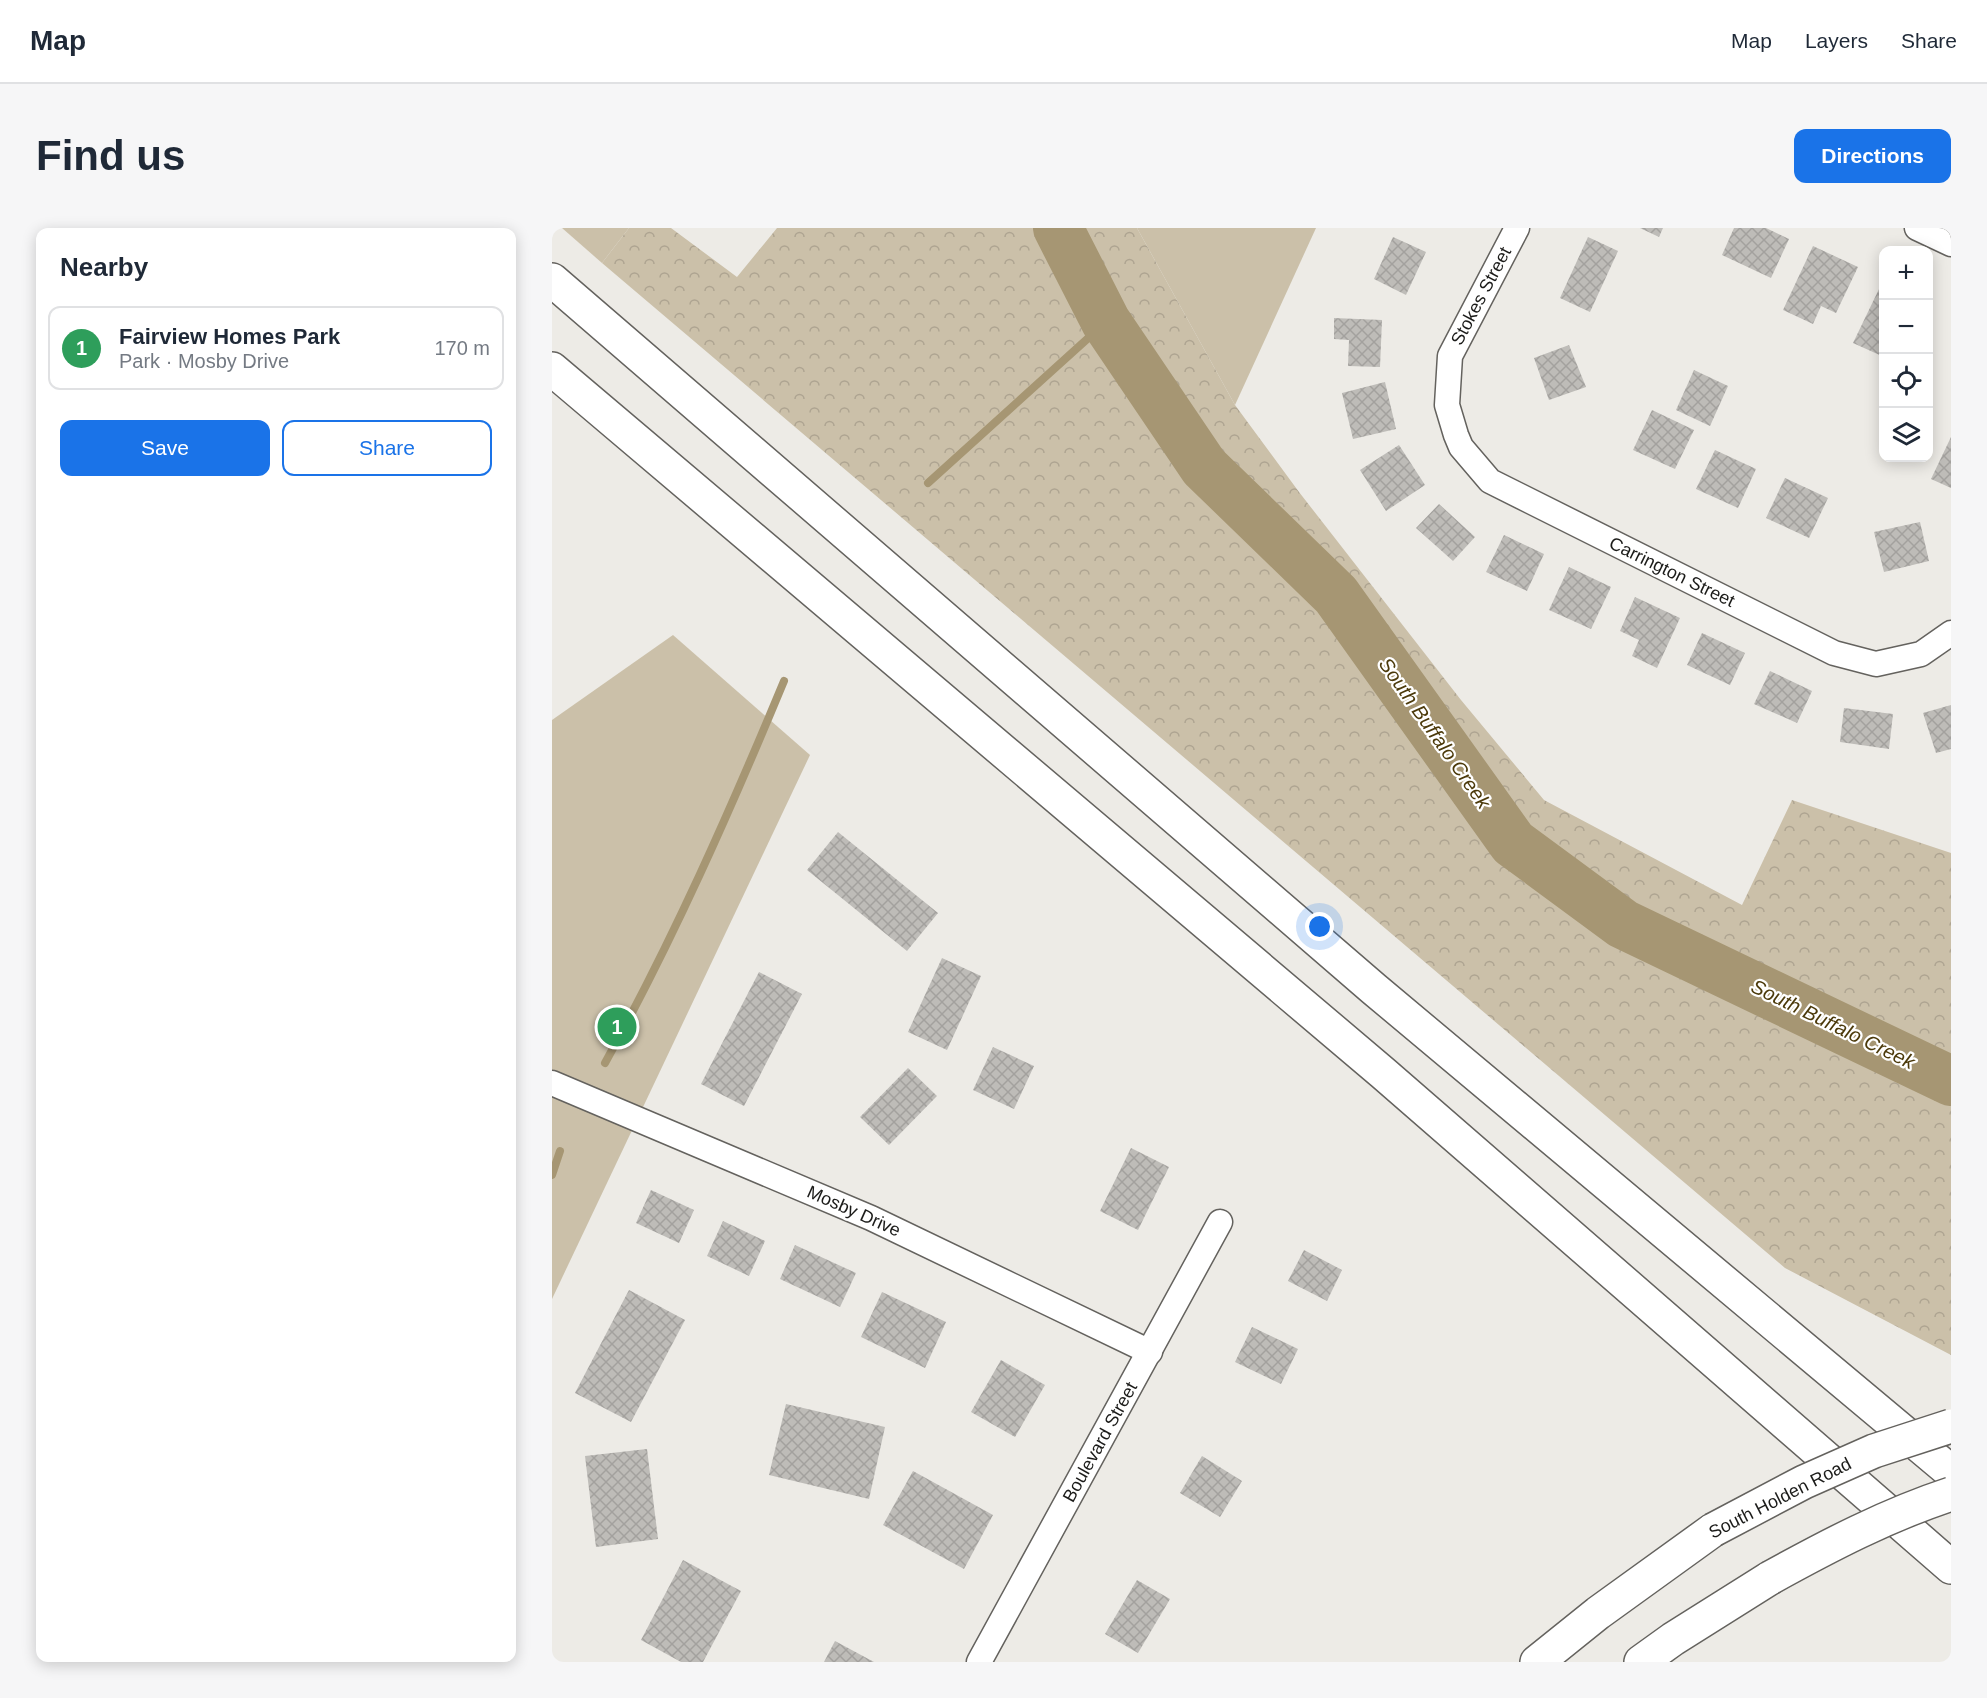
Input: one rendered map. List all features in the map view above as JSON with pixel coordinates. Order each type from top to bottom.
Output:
[{"type":"main road","points":[[552,280],[1374,989],[1951,1472]]},
{"type":"main road","points":[[552,369],[1383,1073],[1951,1567]]},
{"type":"main road","name":"South Holden Road","points":[[1537,1662],[1598,1613],[1713,1530],[1804,1482],[1874,1451],[1951,1426]]},
{"type":"main road","points":[[1641,1662],[1673,1639],[1770,1578],[1867,1527],[1920,1504],[1951,1494]]},
{"type":"street","name":"Stokes Street","points":[[1456,435],[1447,405],[1450,356],[1516,228]]},
{"type":"street","points":[[1917,228],[1951,244]]},
{"type":"street","name":"Carrington Street","points":[[1456,435],[1461,447],[1490,481],[1834,653],[1876,664],[1921,654],[1951,633]]},
{"type":"street","name":"Mosby Drive","points":[[552,1083],[871,1218],[1150,1352]]},
{"type":"street","name":"Boulevard Street","points":[[979,1662],[1220,1222]]},
{"type":"green space","points":[[562,228],[629,228],[602,263]]},
{"type":"green space","points":[[629,228],[671,228],[737,277],[777,228],[1137,228],[1235,405],[1299,492],[1461,700],[1544,800],[1742,905],[1792,800],[1951,853],[1951,1355],[1785,1268],[602,263]]},
{"type":"green space","points":[[1137,228],[1316,228],[1235,405]]},
{"type":"green space","points":[[673,635],[810,755],[552,1299],[552,720]]},
{"type":"building","points":[[1640,228],[1663,228],[1659,237]]},
{"type":"building","points":[[1734,228],[1766,228],[1789,239],[1771,278],[1722,255]]},
{"type":"building","points":[[1393,237],[1426,252],[1406,295],[1374,279]]},
{"type":"building","points":[[1588,237],[1618,251],[1590,312],[1560,298]]},
{"type":"building","points":[[1813,246],[1858,267],[1836,313],[1821,306],[1813,324],[1783,310]]},
{"type":"building","points":[[1879,289],[1879,355],[1853,343]]},
{"type":"building","points":[[1334,318],[1382,320],[1380,367],[1348,366],[1349,340],[1334,339]]},
{"type":"building","points":[[1569,345],[1586,387],[1549,400],[1534,358]]},
{"type":"building","points":[[1694,370],[1728,386],[1710,426],[1676,410]]},
{"type":"building","points":[[1385,382],[1396,429],[1353,439],[1342,393]]},
{"type":"building","points":[[1652,410],[1694,430],[1675,469],[1633,450]]},
{"type":"building","points":[[1951,437],[1951,488],[1931,479]]},
{"type":"building","points":[[1399,445],[1425,485],[1386,511],[1360,470]]},
{"type":"building","points":[[1715,450],[1756,469],[1738,508],[1696,489]]},
{"type":"building","points":[[1785,478],[1828,498],[1809,538],[1766,518]]},
{"type":"building","points":[[1439,504],[1475,537],[1453,561],[1416,528]]},
{"type":"building","points":[[1920,522],[1929,561],[1884,572],[1874,532]]},
{"type":"building","points":[[1504,535],[1544,554],[1527,591],[1486,572]]},
{"type":"building","points":[[1569,567],[1611,587],[1591,629],[1549,610]]},
{"type":"building","points":[[1635,597],[1680,618],[1657,668],[1632,656],[1639,640],[1620,631]]},
{"type":"building","points":[[1702,633],[1745,653],[1730,685],[1687,665]]},
{"type":"building","points":[[1770,671],[1812,691],[1797,723],[1754,704]]},
{"type":"building","points":[[1951,705],[1951,749],[1936,753],[1923,713]]},
{"type":"building","points":[[1844,708],[1893,714],[1889,749],[1840,742]]},
{"type":"building","points":[[838,832],[938,913],[907,951],[807,870]]},
{"type":"building","points":[[942,958],[981,976],[947,1050],[908,1032]]},
{"type":"building","points":[[759,972],[802,994],[744,1106],[701,1084]]},
{"type":"building","points":[[993,1047],[1034,1066],[1014,1109],[973,1090]]},
{"type":"building","points":[[908,1068],[937,1096],[889,1145],[860,1117]]},
{"type":"building","points":[[1131,1148],[1169,1167],[1138,1230],[1100,1211]]},
{"type":"building","points":[[651,1190],[694,1210],[679,1243],[636,1223]]},
{"type":"building","points":[[723,1221],[765,1241],[749,1276],[707,1256]]},
{"type":"building","points":[[795,1245],[856,1273],[840,1307],[780,1279]]},
{"type":"building","points":[[1304,1250],[1342,1270],[1327,1301],[1288,1281]]},
{"type":"building","points":[[629,1290],[685,1320],[631,1422],[575,1393]]},
{"type":"building","points":[[882,1292],[946,1322],[925,1368],[861,1337]]},
{"type":"building","points":[[1252,1327],[1298,1349],[1281,1384],[1235,1362]]},
{"type":"building","points":[[1001,1360],[1045,1385],[1015,1437],[971,1412]]},
{"type":"building","points":[[786,1404],[885,1427],[869,1499],[769,1475]]},
{"type":"building","points":[[647,1449],[658,1539],[596,1547],[585,1456]]},
{"type":"building","points":[[1202,1456],[1242,1481],[1220,1517],[1180,1493]]},
{"type":"building","points":[[913,1471],[993,1515],[964,1569],[883,1525]]},
{"type":"building","points":[[683,1560],[741,1591],[703,1662],[681,1662],[641,1640]]},
{"type":"building","points":[[1137,1580],[1170,1599],[1138,1653],[1105,1634]]},
{"type":"building","points":[[835,1641],[874,1662],[824,1662]]},
{"type":"waterway","name":"South Buffalo Creek","points":[[1058,228],[1106,322],[1204,467],[1336,595],[1513,843],[1623,924],[1951,1081]]},
{"type":"waterway","points":[[928,483],[1106,322]]},
{"type":"waterway","points":[[605,1063],[700,875],[784,681]]},
{"type":"waterway","points":[[552,1175],[560,1151]]},
{"type":"place","name":"Fairview Homes Park","points":[[617,1027]]}]
